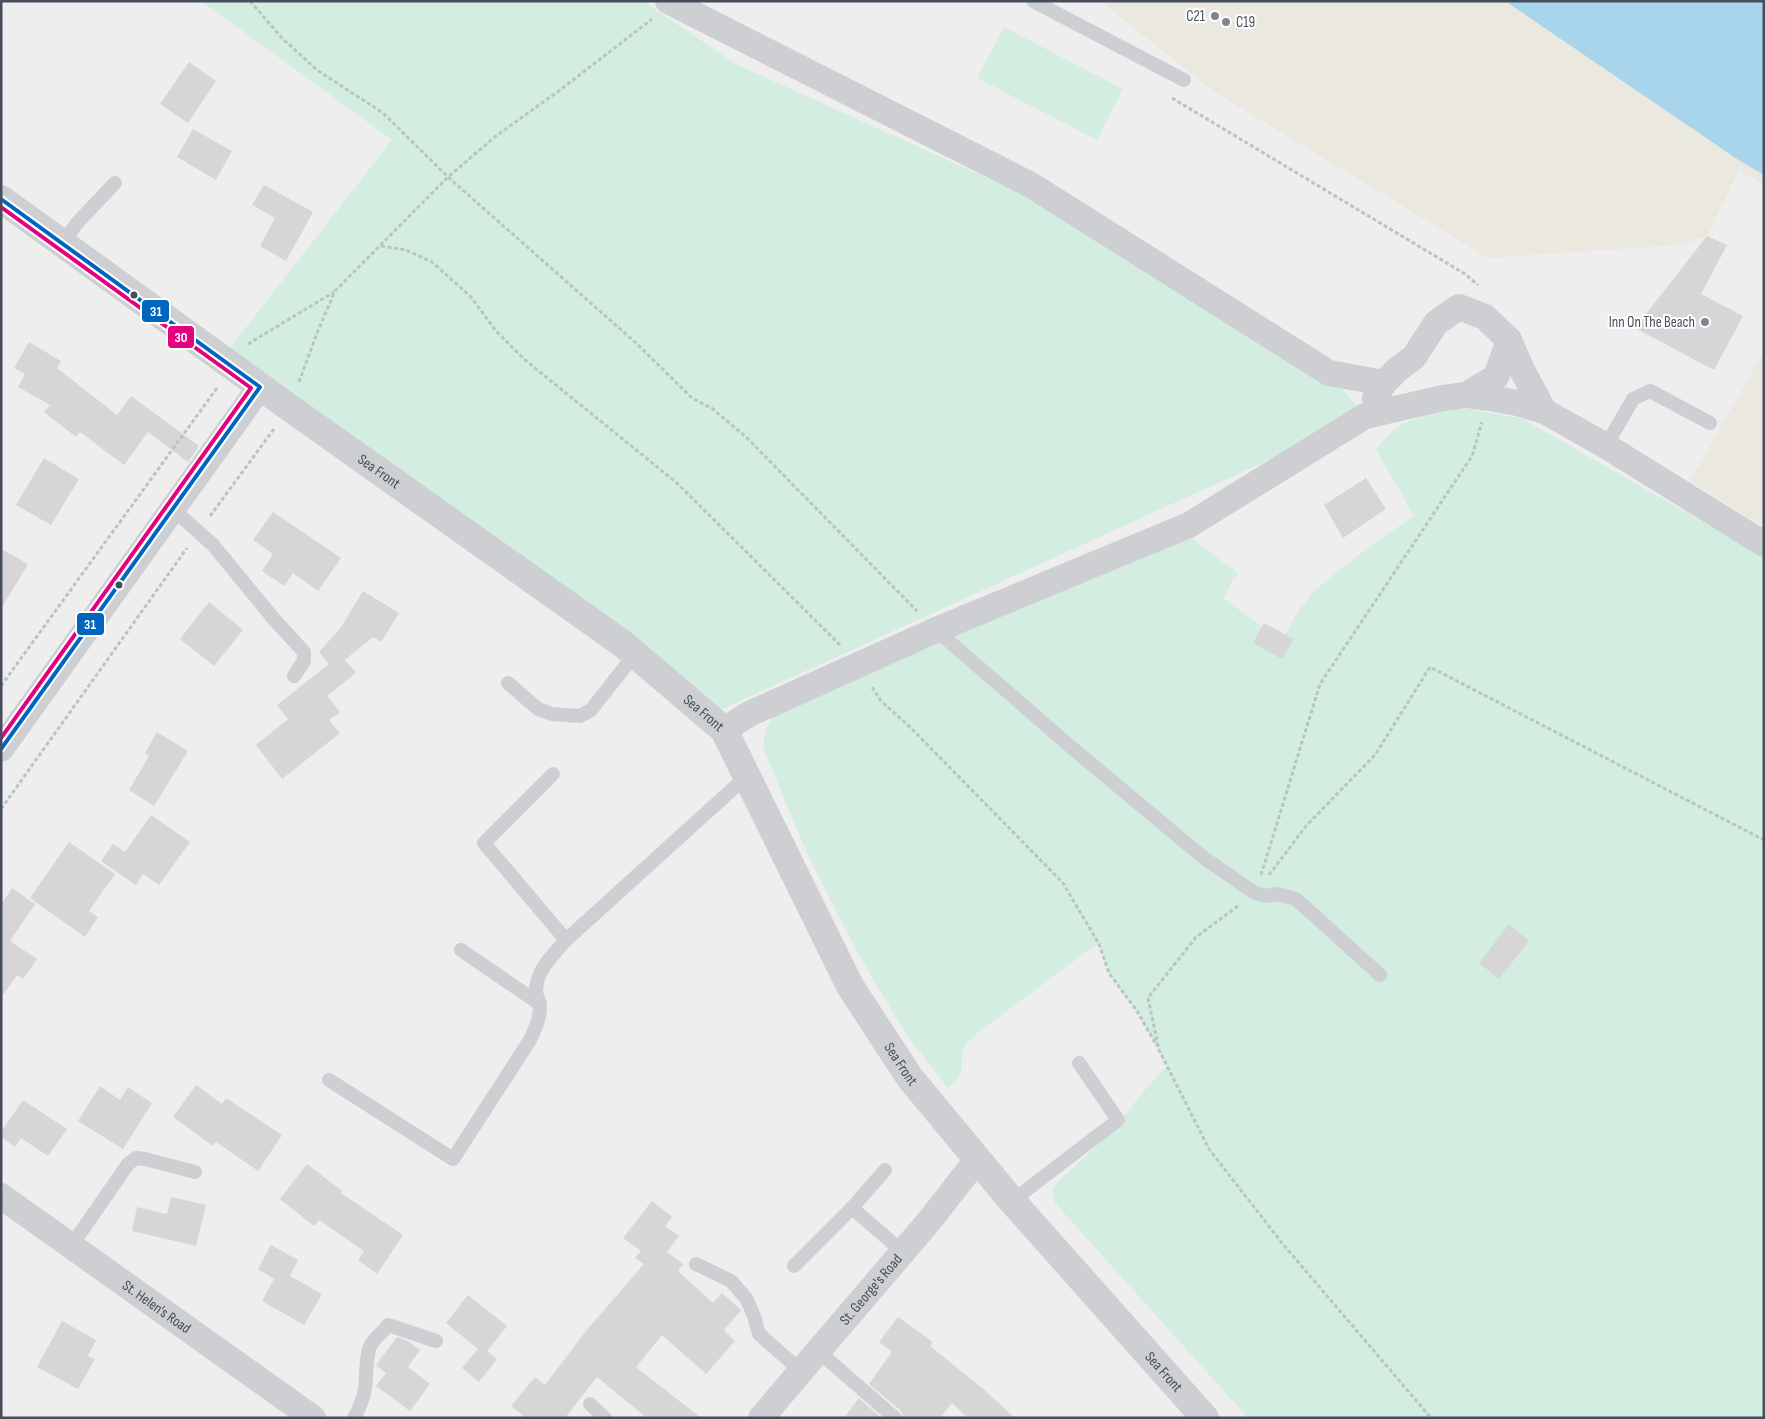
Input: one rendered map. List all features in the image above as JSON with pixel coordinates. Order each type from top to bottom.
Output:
[{"type":"street","points":[[672,2],[1031,185],[1329,373],[1384,383]]},
{"type":"street","name":"Sea Front","points":[[1,199],[260,387],[623,644],[724,730],[850,986],[910,1078],[1012,1201],[1205,1418]]},
{"type":"street","points":[[1366,416],[1384,383],[1414,357],[1436,323],[1459,307],[1485,317],[1509,340],[1522,370],[1544,411]]},
{"type":"street","points":[[1478,397],[1496,377],[1509,340]]},
{"type":"street","points":[[1,749],[260,387]]},
{"type":"street","points":[[724,730],[749,714],[936,630],[1189,525],[1366,416],[1443,398],[1478,397],[1518,403],[1544,411],[1606,446],[1764,544]]},
{"type":"street","name":"St. George's Road","points":[[761,1418],[930,1220],[977,1160]]},
{"type":"street","name":"St. Helen's Road","points":[[1,1196],[313,1418]]},
{"type":"lane","points":[[1032,1],[1184,80]]},
{"type":"lane","points":[[62,243],[77,223],[114,183]]},
{"type":"lane","points":[[1606,446],[1633,399],[1650,391],[1710,424]]},
{"type":"lane","points":[[173,509],[213,545],[273,618],[304,652],[304,661],[294,676]]},
{"type":"lane","points":[[936,630],[1070,746],[1204,858],[1255,893],[1266,896],[1277,894],[1296,899],[1380,975]]},
{"type":"lane","points":[[508,683],[538,709],[552,714],[580,716],[591,710],[635,654]]},
{"type":"lane","points":[[553,774],[484,843],[566,940]]},
{"type":"lane","points":[[328,1080],[453,1159],[530,1040],[538,1022],[540,1004],[536,991],[541,972],[566,940],[746,776]]},
{"type":"lane","points":[[461,950],[540,1004]]},
{"type":"lane","points":[[1012,1201],[1118,1120],[1079,1063]]},
{"type":"lane","points":[[72,1245],[128,1164],[136,1158],[195,1172]]},
{"type":"lane","points":[[794,1266],[852,1208],[886,1170]]},
{"type":"lane","points":[[852,1208],[903,1252]]},
{"type":"lane","points":[[696,1264],[731,1281],[746,1298],[759,1334],[801,1370]]},
{"type":"lane","points":[[354,1418],[365,1390],[369,1351],[372,1343],[388,1325],[436,1341]]},
{"type":"lane","points":[[818,1351],[896,1418]]},
{"type":"lane","points":[[590,1404],[605,1418]]},
{"type":"path","points":[[250,1],[282,38],[317,70],[383,113],[448,177],[636,343],[692,398],[713,409],[747,438],[936,630]]},
{"type":"path","points":[[1,686],[248,344],[335,291],[448,177],[496,136],[560,90],[672,2]]},
{"type":"path","points":[[1171,98],[1465,274],[1480,287]]},
{"type":"path","points":[[381,246],[406,250],[432,262],[471,296],[496,331],[525,360],[677,483],[859,664],[881,701],[911,728],[1063,882],[1099,944],[1108,973],[1137,1011],[1209,1148],[1282,1243],[1430,1418]]},
{"type":"path","points":[[1,808],[290,408],[316,334],[335,291]]},
{"type":"path","points":[[1255,893],[1320,684],[1472,456],[1478,397]]},
{"type":"path","points":[[1159,1050],[1148,998],[1196,937],[1255,893],[1306,826],[1375,755],[1430,667],[1764,840]]},
{"type":"green space","points":[[201,1],[643,1],[736,64],[1108,233],[1329,373],[1365,416],[707,716],[222,358],[392,140]]},
{"type":"green space","points":[[1004,27],[1123,89],[1097,140],[977,78]]},
{"type":"green space","points":[[1454,409],[1470,409],[1523,419],[1761,555],[1764,559],[1764,1418],[1248,1418],[1055,1203],[1052,1192],[1056,1183],[1085,1157],[1127,1113],[1141,1094],[1167,1066],[1137,1011],[1109,973],[1099,944],[975,1035],[963,1050],[959,1076],[948,1088],[909,1038],[856,950],[807,853],[763,748],[766,729],[772,717],[970,627],[1191,538],[1239,574],[1233,578],[1224,599],[1262,626],[1255,641],[1276,653],[1295,616],[1314,591],[1362,552],[1414,516],[1376,449],[1392,431],[1408,421]]},
{"type":"sand","points":[[1100,1],[1505,1],[1737,159],[1764,175],[1764,184],[1739,171],[1707,236],[1679,245],[1488,258],[1213,91]]},
{"type":"sand","points":[[1764,351],[1764,527],[1690,481]]},
{"type":"water","points":[[1505,1],[1764,1],[1764,175],[1737,159]]},
{"type":"building","points":[[189,62],[216,81],[188,123],[160,104]]},
{"type":"building","points":[[193,129],[232,151],[216,180],[177,157]]},
{"type":"building","points":[[264,185],[313,212],[286,261],[260,246],[275,218],[252,205]]},
{"type":"building","points":[[1707,236],[1727,245],[1701,294],[1743,316],[1714,370],[1635,328]]},
{"type":"building","points":[[29,342],[61,361],[57,368],[117,415],[131,396],[199,446],[188,462],[148,432],[124,465],[80,432],[76,437],[44,412],[50,405],[18,387],[25,374],[14,368]]},
{"type":"building","points":[[44,458],[79,479],[51,525],[16,505]]},
{"type":"building","points":[[1366,478],[1386,509],[1343,538],[1324,505]]},
{"type":"building","points":[[273,512],[341,558],[318,591],[293,573],[284,586],[262,571],[273,554],[253,540]]},
{"type":"building","points":[[1,549],[28,564],[1,609]]},
{"type":"building","points":[[363,591],[399,613],[381,642],[373,637],[345,660],[356,673],[327,696],[340,712],[329,720],[340,733],[282,779],[256,745],[288,719],[277,705],[329,664],[319,652],[342,626]]},
{"type":"building","points":[[209,602],[243,630],[214,666],[180,639]]},
{"type":"building","points":[[1264,623],[1294,639],[1282,659],[1253,643]]},
{"type":"building","points":[[157,732],[188,751],[154,806],[129,790],[149,756],[145,753]]},
{"type":"building","points":[[151,815],[190,842],[159,885],[143,874],[136,885],[101,861],[113,844],[125,852]]},
{"type":"building","points":[[69,842],[115,874],[89,911],[98,917],[85,937],[30,898]]},
{"type":"building","points":[[12,888],[35,904],[10,941],[37,959],[23,979],[17,975],[1,998],[1,905]]},
{"type":"building","points":[[1509,924],[1529,941],[1499,979],[1479,963]]},
{"type":"building","points":[[196,1085],[222,1104],[226,1098],[282,1135],[258,1171],[216,1142],[213,1146],[173,1117]]},
{"type":"building","points":[[100,1086],[120,1100],[128,1087],[152,1103],[123,1149],[78,1121]]},
{"type":"building","points":[[23,1100],[67,1129],[48,1156],[21,1138],[15,1147],[1,1137],[1,1132]]},
{"type":"building","points":[[307,1164],[342,1191],[341,1193],[403,1235],[377,1274],[358,1260],[364,1251],[319,1220],[314,1226],[280,1199]]},
{"type":"building","points":[[171,1197],[206,1205],[196,1246],[132,1231],[137,1207],[167,1214]]},
{"type":"building","points":[[652,1201],[672,1217],[665,1226],[679,1236],[667,1252],[683,1264],[678,1271],[713,1303],[722,1293],[741,1310],[724,1330],[735,1341],[706,1374],[662,1335],[636,1367],[701,1418],[647,1418],[597,1377],[565,1418],[526,1418],[511,1406],[535,1377],[545,1385],[586,1331],[644,1264],[635,1258],[641,1251],[623,1238]]},
{"type":"building","points":[[271,1245],[298,1260],[290,1276],[322,1294],[304,1325],[262,1301],[274,1279],[258,1269]]},
{"type":"building","points":[[468,1295],[507,1326],[487,1351],[497,1359],[479,1382],[462,1368],[478,1349],[446,1323]]},
{"type":"building","points":[[898,1317],[933,1342],[930,1346],[982,1388],[1015,1418],[968,1418],[952,1403],[940,1418],[904,1418],[901,1411],[869,1384],[892,1352],[879,1342]]},
{"type":"building","points":[[62,1321],[96,1340],[88,1356],[95,1359],[78,1389],[37,1367]]},
{"type":"building","points":[[397,1337],[408,1341],[420,1350],[408,1367],[430,1384],[410,1411],[376,1386],[386,1373],[376,1365]]},
{"type":"building","points":[[859,1398],[881,1418],[844,1418]]},
{"type":"transit line","name":"31","points":[[1,199],[260,387],[1,749]]},
{"type":"transit line","name":"30","points":[[1,207],[251,388],[1,738]]},
{"type":"place","name":"C21","points":[[1215,16]]},
{"type":"place","name":"C19","points":[[1226,22]]},
{"type":"place","name":"Inn On The Beach","points":[[1705,322]]}]
